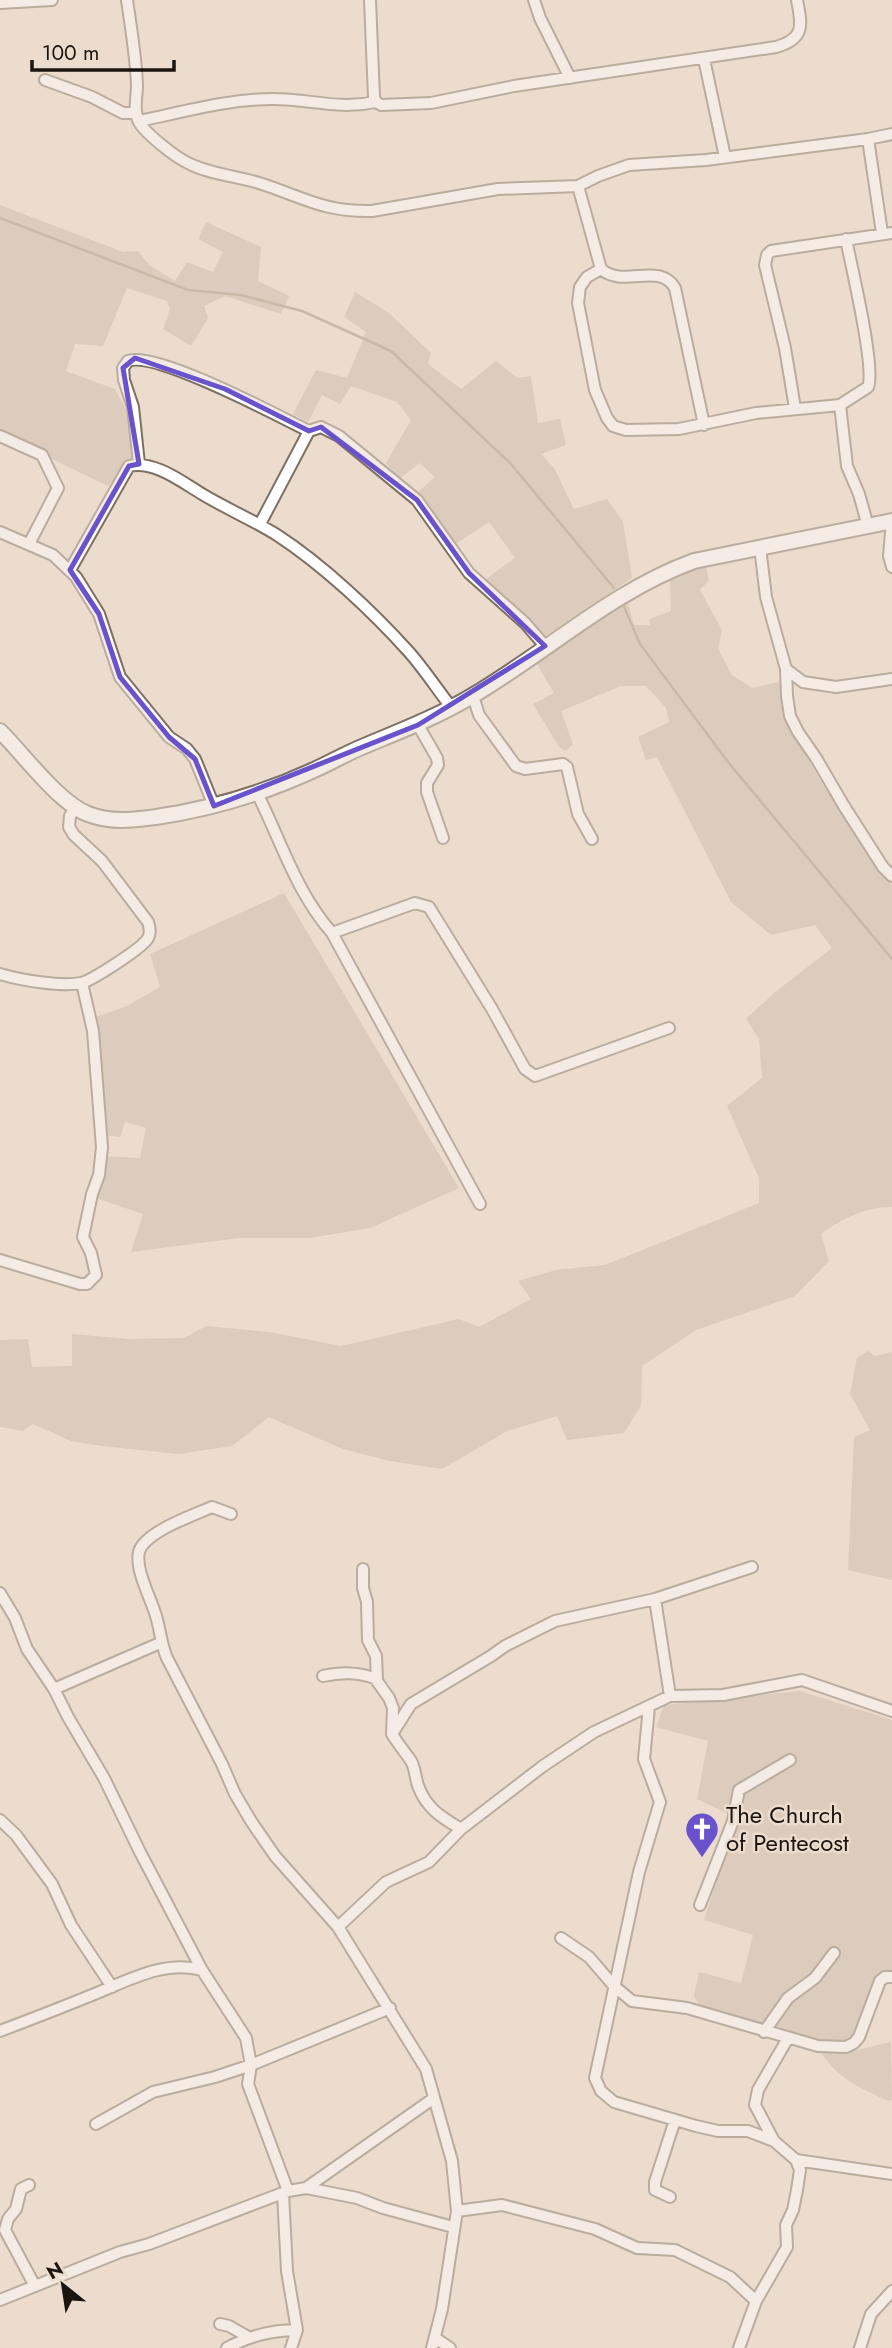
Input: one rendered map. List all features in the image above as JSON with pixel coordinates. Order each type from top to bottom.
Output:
[{"type":"street","points":[[0,3],[52,0]]},
{"type":"street","points":[[127,0],[137,85],[137,117],[144,128],[192,165],[262,184],[337,211],[372,211],[498,189],[578,187],[598,176],[629,165],[725,157],[892,134]]},
{"type":"street","points":[[370,0],[376,102],[381,106],[431,103],[514,86],[704,59],[789,43],[798,36],[802,22],[797,0]]},
{"type":"street","points":[[534,0],[570,78]]},
{"type":"street","points":[[704,59],[725,157]]},
{"type":"street","points":[[45,80],[137,117],[251,100],[277,99],[344,107],[376,102]]},
{"type":"street","points":[[794,408],[786,348],[765,265],[767,255],[771,251],[887,233],[869,139]]},
{"type":"street","points":[[578,187],[601,269],[608,275],[663,276],[670,279],[675,288],[704,425]]},
{"type":"street","points":[[601,269],[587,277],[580,287],[578,303],[595,390],[607,418],[613,426],[626,430],[679,429],[757,413],[840,405],[865,390],[870,382],[866,340],[846,239]]},
{"type":"street","points":[[139,464],[133,407],[123,368],[128,360],[135,358],[177,370],[225,389],[309,431]]},
{"type":"street","points":[[840,405],[847,466],[868,526]]},
{"type":"street","points":[[260,524],[309,431],[321,427],[339,436],[417,500],[470,573],[545,646]]},
{"type":"street","points":[[0,436],[42,455],[58,485],[54,500],[29,544]]},
{"type":"street","points":[[70,570],[92,536],[124,473],[130,466],[139,464],[172,476],[280,537],[331,577],[374,617],[410,653],[451,707]]},
{"type":"street","points":[[0,731],[75,808],[115,821],[157,817],[214,806],[257,793],[418,725],[473,696],[624,595],[694,561],[892,522],[889,556],[892,567]]},
{"type":"street","points":[[0,532],[52,555],[70,570],[99,614],[120,677],[169,737],[187,749],[214,806]]},
{"type":"street","points":[[760,547],[766,597],[786,669],[790,716],[883,867],[892,876]]},
{"type":"street","points":[[786,669],[803,682],[836,687],[892,679]]},
{"type":"street","points":[[473,696],[479,715],[516,766],[525,769],[563,764],[567,767],[578,814],[592,839]]},
{"type":"street","points":[[418,725],[438,758],[439,765],[428,783],[427,792],[443,838]]},
{"type":"street","points":[[257,793],[297,883],[313,912],[332,933],[480,1203]]},
{"type":"street","points":[[0,974],[26,982],[82,983],[135,951],[148,938],[148,922],[102,861],[69,827],[70,816],[75,808]]},
{"type":"street","points":[[332,933],[415,903],[429,907],[492,1009],[525,1069],[535,1076],[669,1028]]},
{"type":"street","points":[[0,1260],[80,1284],[88,1284],[96,1275],[91,1253],[83,1237],[99,1175],[102,1147],[93,1031],[82,983]]},
{"type":"street","points":[[231,1514],[212,1507],[145,1540],[138,1553],[146,1595],[155,1611],[160,1643],[250,1821],[275,1856],[338,1927],[426,2069],[452,2161],[457,2211],[449,2269],[433,2343],[450,2348]]},
{"type":"street","points":[[392,1734],[411,1704],[505,1646],[555,1621],[655,1600],[752,1567]]},
{"type":"street","points":[[363,1569],[368,1640],[376,1656],[377,1679],[393,1708],[392,1734],[412,1762],[418,1786],[427,1804],[461,1829]]},
{"type":"street","points":[[0,1593],[15,1618],[27,1648],[54,1689],[104,1778],[202,1970],[246,2038],[252,2074],[248,2084],[285,2192],[287,2271],[296,2330],[291,2348]]},
{"type":"street","points":[[655,1600],[670,1696]]},
{"type":"street","points":[[54,1689],[160,1643]]},
{"type":"street","points":[[323,1676],[341,1672],[364,1674],[377,1679]]},
{"type":"street","points":[[338,1927],[386,1882],[429,1862],[461,1829],[543,1766],[594,1732],[670,1696],[723,1695],[802,1680],[892,1711]]},
{"type":"street","points":[[649,1707],[644,1759],[660,1802],[639,1872],[596,2072],[597,2086],[614,2102],[718,2131],[748,2132],[774,2141]]},
{"type":"street","points":[[700,1905],[733,1821],[738,1790],[790,1760]]},
{"type":"street","points":[[0,1820],[16,1835],[52,1884],[71,1925],[113,1987]]},
{"type":"street","points":[[561,1938],[589,1957],[614,1986],[632,2001],[688,2008],[818,2046],[846,2047],[854,2043],[859,2037],[880,1981],[892,1977]]},
{"type":"street","points":[[764,2032],[788,1998],[815,1978],[834,1953]]},
{"type":"street","points":[[0,2031],[146,1973],[189,1966],[202,1970]]},
{"type":"street","points":[[96,2124],[153,2092],[251,2065],[390,2008]]},
{"type":"street","points":[[739,2348],[756,2301],[787,2247],[786,2225],[793,2210],[800,2170],[796,2160],[774,2141],[755,2105],[758,2090],[788,2038]]},
{"type":"street","points":[[306,2188],[434,2098]]},
{"type":"street","points":[[670,2197],[655,2190],[655,2182],[675,2120]]},
{"type":"street","points":[[796,2160],[892,2174]]},
{"type":"street","points":[[29,2185],[21,2189],[16,2210],[2,2227],[35,2286]]},
{"type":"street","points":[[0,2300],[285,2192],[306,2188],[357,2198],[453,2227]]},
{"type":"street","points":[[457,2211],[502,2205],[595,2229],[637,2248],[675,2250],[730,2277],[756,2301]]},
{"type":"street","points":[[860,2348],[871,2314],[892,2291]]},
{"type":"street","points":[[220,2324],[250,2338]]},
{"type":"street","points":[[227,2348],[279,2330],[296,2330]]},
{"type":"highlighted area","points":[[135,358],[225,389],[309,431],[321,427],[417,500],[469,573],[545,646],[418,725],[214,806],[195,759],[169,737],[120,677],[99,614],[70,570],[129,466],[139,464],[123,368]]},
{"type":"shaded area","points":[[0,205],[123,252],[138,251],[149,265],[175,281],[187,262],[213,272],[223,252],[198,239],[206,222],[261,247],[258,281],[289,296],[281,314],[225,296],[204,306],[208,318],[191,346],[163,329],[170,309],[167,301],[127,288],[103,346],[75,344],[66,371],[115,389],[128,413],[131,460],[108,486],[0,434]]},
{"type":"shaded area","points":[[355,292],[389,313],[431,353],[428,364],[461,389],[496,361],[517,378],[531,376],[538,423],[560,419],[566,445],[541,454],[554,468],[574,509],[607,499],[623,522],[632,578],[538,641],[479,584],[515,558],[489,522],[454,545],[416,494],[435,477],[420,463],[399,479],[386,463],[411,420],[397,402],[351,386],[340,404],[322,395],[308,422],[293,414],[316,370],[347,378],[366,332],[344,317]]},
{"type":"shaded area","points":[[706,565],[709,580],[700,590],[722,630],[718,649],[732,675],[752,688],[779,682],[786,720],[821,782],[892,886],[892,1207],[855,1214],[821,1234],[829,1261],[795,1296],[696,1330],[642,1366],[641,1406],[624,1433],[567,1440],[557,1416],[507,1431],[442,1469],[390,1461],[343,1449],[269,1417],[232,1446],[179,1454],[71,1441],[33,1424],[23,1431],[0,1427],[0,1340],[28,1339],[32,1367],[72,1366],[72,1334],[129,1339],[184,1338],[206,1326],[269,1332],[341,1346],[459,1319],[479,1327],[531,1299],[518,1281],[556,1270],[605,1265],[759,1203],[759,1178],[727,1106],[762,1078],[759,1039],[746,1019],[774,993],[832,948],[815,925],[771,935],[731,902],[657,757],[646,760],[638,737],[669,722],[666,708],[646,686],[621,686],[561,711],[573,744],[566,751],[559,747],[533,704],[554,693],[535,661],[627,600],[634,625],[650,625],[649,619],[671,611],[670,578]]},
{"type":"shaded area","points":[[284,893],[459,1188],[370,1228],[310,1238],[239,1238],[131,1252],[143,1214],[96,1198],[99,1156],[140,1158],[146,1128],[125,1122],[120,1137],[103,1135],[93,1018],[127,1006],[160,987],[150,954]]},
{"type":"shaded area","points":[[868,1351],[875,1356],[892,1352],[892,1580],[848,1570],[854,1437],[870,1430],[850,1394],[857,1358]]},
{"type":"shaded area","points":[[800,1691],[892,1720],[892,1973],[876,1978],[856,2034],[850,2042],[814,2041],[775,2032],[700,2008],[694,1996],[699,1972],[741,1983],[753,1935],[704,1920],[737,1818],[697,1799],[708,1741],[656,1727],[664,1705]]},
{"type":"shaded area","points":[[891,2042],[892,2100],[888,2101],[842,2076],[821,2052],[853,2051]]},
{"type":"waterway","points":[[0,218],[188,290],[241,295],[302,311],[391,351],[511,464],[614,588]]},
{"type":"waterway","points":[[622,602],[640,644],[728,762],[892,959]]},
{"type":"place","name":"The Church of Pentecost","points":[[702,1859]]}]
